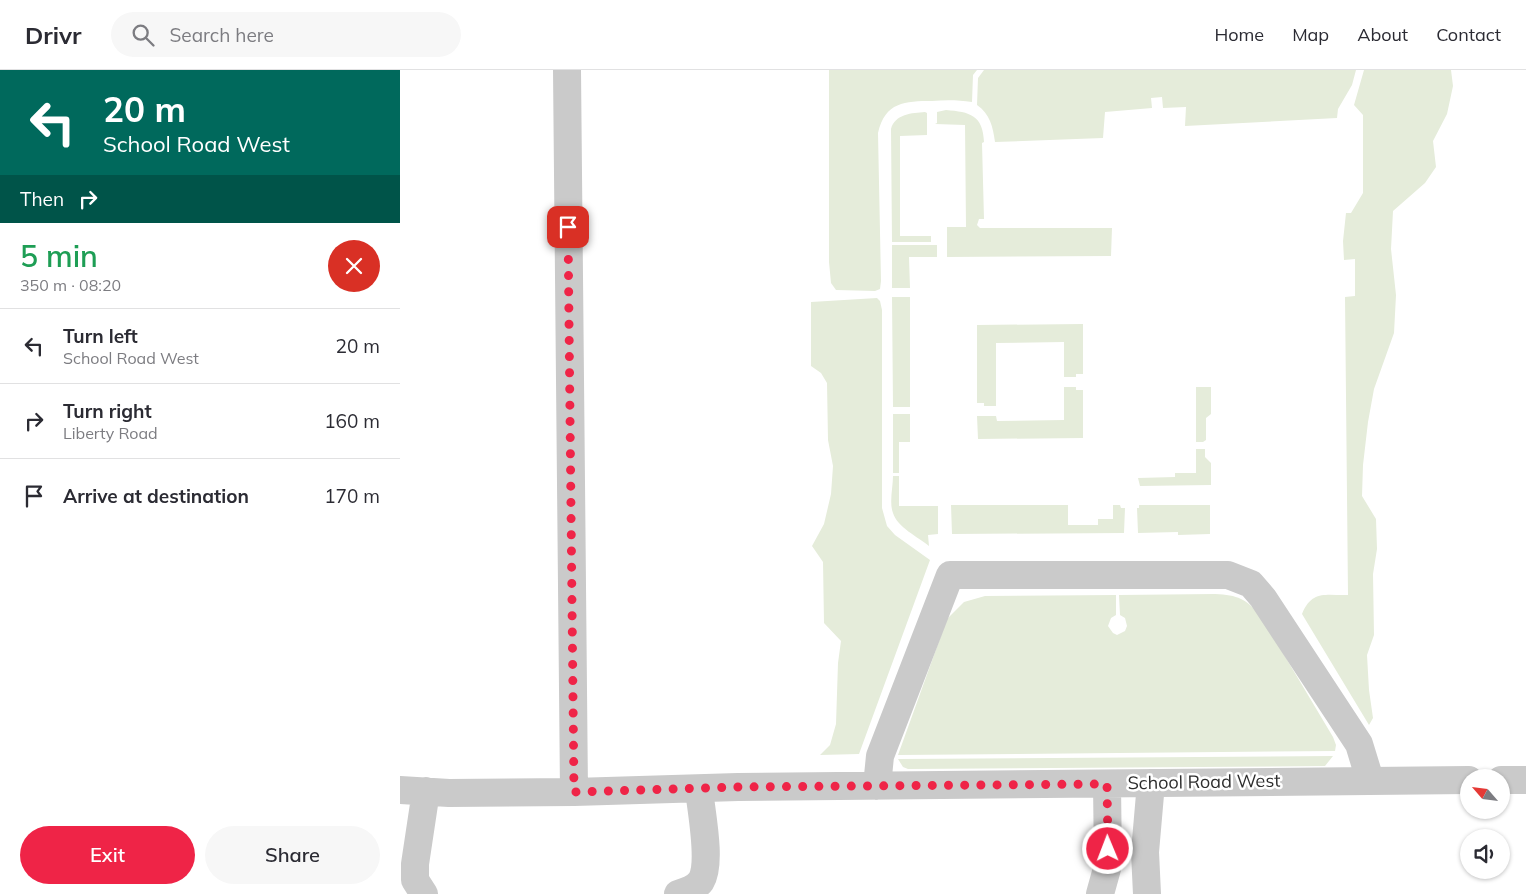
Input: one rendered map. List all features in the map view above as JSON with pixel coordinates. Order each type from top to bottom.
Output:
[{"type":"street","points":[[567,70],[574,792]]},
{"type":"street","points":[[878,786],[880,756],[950,575],[1228,576],[1251,584],[1263,598],[1359,744],[1370,780]]},
{"type":"street","name":"School Road West","points":[[413,791],[448,793],[574,792],[738,787],[1460,780]]},
{"type":"street","points":[[1510,780],[1526,780]]},
{"type":"street","points":[[1147,894],[1145,852],[1151,783]]},
{"type":"street","points":[[1100,894],[1108,865],[1107,784]]},
{"type":"street","points":[[694,890],[706,859],[699,789]]},
{"type":"street","points":[[413,791],[417,887]]},
{"type":"green space","points":[[829,70],[977,70],[973,75],[972,102],[947,100],[905,103],[891,109],[881,123],[878,133],[881,281],[880,289],[875,291],[836,290],[831,283],[829,262]]},
{"type":"green space","points":[[984,70],[1356,70],[1352,85],[1338,109],[1337,118],[1185,126],[1186,107],[1163,108],[1162,97],[1151,98],[1152,108],[1105,112],[1103,138],[995,142],[990,121],[985,112],[977,105],[978,78]]},
{"type":"green space","points":[[1364,70],[1451,70],[1453,86],[1447,114],[1433,141],[1436,167],[1425,183],[1393,211],[1391,249],[1396,295],[1394,333],[1374,389],[1363,465],[1362,496],[1376,519],[1377,549],[1373,574],[1374,635],[1367,655],[1373,718],[1369,725],[1302,614],[1306,606],[1316,597],[1348,595],[1345,297],[1355,296],[1355,259],[1344,260],[1343,241],[1346,213],[1351,213],[1363,193],[1363,115],[1354,105]]},
{"type":"green space","points":[[946,110],[968,114],[974,117],[981,126],[984,142],[982,143],[984,219],[979,219],[977,225],[980,228],[1112,228],[1111,256],[947,257],[947,227],[966,227],[965,125],[935,124],[937,123],[937,112]]},
{"type":"green space","points":[[927,113],[927,135],[900,136],[900,236],[931,236],[931,242],[892,242],[891,129],[900,117]]},
{"type":"green space","points":[[892,245],[937,245],[937,257],[909,257],[910,288],[892,288]]},
{"type":"green space","points":[[892,297],[910,297],[910,407],[893,407]]},
{"type":"green space","points":[[877,298],[880,301],[882,310],[882,508],[887,526],[895,535],[930,560],[859,754],[820,755],[830,745],[836,724],[838,663],[841,641],[824,623],[823,562],[812,546],[824,524],[831,494],[833,466],[828,440],[827,383],[821,373],[811,366],[811,302]]},
{"type":"green space","points":[[1083,324],[1083,374],[1076,374],[1076,377],[1064,377],[1064,342],[996,343],[996,406],[984,406],[984,403],[977,403],[977,325]]},
{"type":"green space","points":[[1064,387],[1076,387],[1076,390],[1083,390],[1083,438],[978,439],[977,416],[996,416],[997,421],[1064,420]]},
{"type":"green space","points":[[1196,387],[1211,387],[1211,414],[1206,418],[1206,440],[1203,442],[1196,442]]},
{"type":"green space","points":[[893,414],[910,414],[910,442],[899,442],[899,473],[893,473]]},
{"type":"green space","points":[[1196,449],[1205,449],[1205,457],[1211,463],[1211,485],[1140,486],[1138,478],[1175,477],[1175,473],[1196,473]]},
{"type":"green space","points":[[893,476],[899,476],[899,506],[938,506],[938,534],[928,535],[929,546],[903,527],[895,518],[891,505]]},
{"type":"green space","points":[[951,505],[1068,505],[1068,525],[1098,525],[1098,519],[1113,519],[1113,505],[1120,505],[1121,508],[1125,508],[1124,533],[952,534]]},
{"type":"green space","points":[[1139,505],[1210,505],[1210,534],[1178,535],[1178,532],[1138,533],[1137,508],[1139,508]]},
{"type":"green space","points":[[1116,595],[1116,615],[1111,618],[1108,626],[1117,635],[1125,631],[1127,626],[1125,618],[1120,615],[1119,595],[1230,595],[1241,599],[1261,616],[1333,737],[1336,745],[1335,751],[898,755],[947,619],[964,602],[985,596]]},
{"type":"green space","points":[[1333,756],[1325,766],[908,769],[903,767],[898,759]]},
{"type":"route","points":[[568,227],[574,792],[693,790],[738,787],[1107,784],[1108,849]]}]
